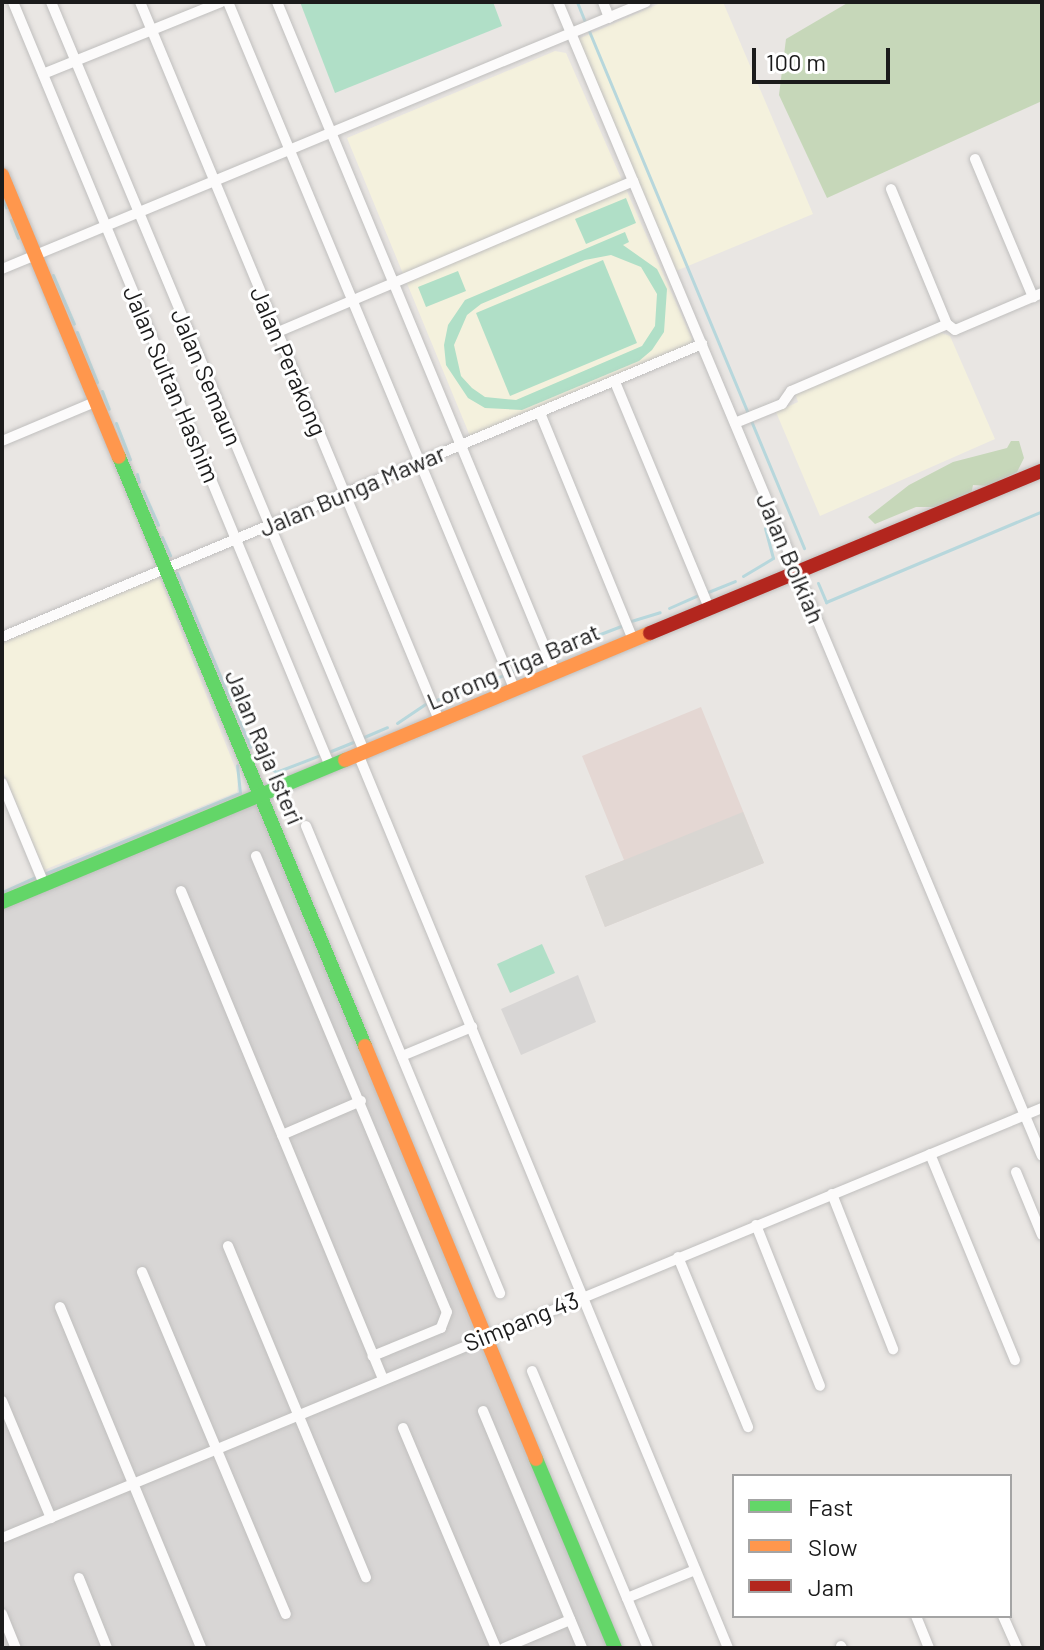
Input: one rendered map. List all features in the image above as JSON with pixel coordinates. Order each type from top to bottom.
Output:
[{"type":"street","name":"Jalan Sultan Hashim","points":[[13,2],[330,766]]},
{"type":"street","name":"Jalan Semaun","points":[[51,2],[728,1648]]},
{"type":"street","name":"Jalan Perakong","points":[[140,2],[439,720]]},
{"type":"street","points":[[43,74],[221,2]]},
{"type":"street","points":[[228,2],[514,688]]},
{"type":"street","points":[[277,2],[555,672]]},
{"type":"street","name":"Jalan Bolkiah","points":[[558,2],[702,344],[744,420],[797,572],[1042,1156]]},
{"type":"street","points":[[603,2],[609,18]]},
{"type":"street","points":[[2,269],[646,2]]},
{"type":"street","points":[[891,189],[947,324],[955,330],[1037,295],[975,159]]},
{"type":"street","name":"Jalan Raja Isteri","points":[[2,175],[615,1648]]},
{"type":"street","points":[[278,332],[633,181]]},
{"type":"street","points":[[744,420],[782,404],[791,391],[947,324]]},
{"type":"street","name":"Jalan Bunga Mawar","points":[[2,637],[702,344]]},
{"type":"street","points":[[615,382],[709,608]]},
{"type":"street","points":[[2,441],[97,401]]},
{"type":"street","points":[[540,413],[633,640]]},
{"type":"street","name":"Lorong Tiga Barat","points":[[2,902],[1042,471]]},
{"type":"street","points":[[2,783],[44,884]]},
{"type":"street","points":[[306,826],[500,1293]]},
{"type":"street","points":[[256,856],[361,1101],[447,1318],[441,1328],[373,1356]]},
{"type":"street","points":[[181,891],[383,1379]]},
{"type":"street","points":[[402,1056],[472,1027]]},
{"type":"street","points":[[282,1135],[361,1101]]},
{"type":"street","name":"Simpang 43","points":[[2,1538],[1042,1108]]},
{"type":"street","points":[[930,1154],[1015,1360]]},
{"type":"street","points":[[1016,1172],[1042,1235]]},
{"type":"street","points":[[832,1194],[893,1349]]},
{"type":"street","points":[[756,1225],[820,1386]]},
{"type":"street","points":[[228,1246],[366,1577]]},
{"type":"street","points":[[678,1257],[748,1427]]},
{"type":"street","points":[[142,1272],[286,1614]]},
{"type":"street","points":[[60,1307],[201,1647]]},
{"type":"street","points":[[532,1371],[648,1648]]},
{"type":"street","points":[[2,1401],[51,1518]]},
{"type":"street","points":[[483,1411],[582,1648]]},
{"type":"street","points":[[403,1428],[496,1648]]},
{"type":"street","points":[[627,1598],[695,1570]]},
{"type":"street","points":[[79,1578],[107,1648]]},
{"type":"street","points":[[2,1614],[16,1648]]},
{"type":"street","points":[[917,1618],[929,1648]]},
{"type":"street","points":[[1004,1618],[1017,1648]]},
{"type":"street","points":[[504,1648],[570,1620]]},
{"type":"shaded area","points":[[663,2],[723,2],[813,214],[676,271],[578,39]]},
{"type":"shaded area","points":[[555,51],[566,53],[692,339],[690,345],[470,436],[347,138]]},
{"type":"shaded area","points":[[939,332],[950,336],[995,439],[820,516],[776,412],[798,402],[795,393]]},
{"type":"shaded area","points":[[159,576],[238,775],[237,792],[44,870],[2,769],[2,643]]},
{"type":"shaded area","points":[[701,707],[764,863],[605,927],[585,876],[624,860],[582,756]]},
{"type":"shaded area","points":[[261,796],[615,1648],[2,1648],[2,902]]},
{"type":"shaded area","points":[[743,812],[764,863],[605,927],[585,876]]},
{"type":"shaded area","points":[[578,975],[596,1022],[521,1055],[501,1009]]},
{"type":"green space","points":[[300,2],[493,2],[502,26],[335,93]]},
{"type":"green space","points":[[849,2],[1042,2],[1042,101],[827,198],[779,95],[786,39]]},
{"type":"green space","points":[[626,198],[636,223],[586,244],[575,219]]},
{"type":"green space","points":[[625,232],[629,242],[623,245],[657,269],[667,289],[664,332],[652,350],[639,361],[522,410],[485,408],[468,398],[446,365],[444,345],[448,325],[465,300]],"holes":[[[611,255],[641,267],[657,294],[655,326],[642,346],[516,400],[485,397],[461,376],[454,345],[467,315],[481,304],[585,260]]]},
{"type":"green space","points":[[603,260],[637,343],[510,396],[476,313]]},
{"type":"green space","points":[[458,271],[466,291],[426,307],[418,287]]},
{"type":"green space","points":[[1011,441],[1019,441],[1024,458],[1017,472],[988,486],[973,485],[971,495],[945,507],[916,507],[875,524],[868,517],[909,485],[953,462],[1007,448]]},
{"type":"green space","points":[[542,944],[555,973],[510,993],[497,964]]},
{"type":"waterway","points":[[577,2],[586,24]]},
{"type":"waterway","points":[[589,31],[804,548]]},
{"type":"waterway","points":[[2,197],[6,207]]},
{"type":"waterway","points":[[11,220],[18,238]]},
{"type":"waterway","points":[[53,275],[74,324]]},
{"type":"waterway","points":[[77,332],[97,382]]},
{"type":"waterway","points":[[102,391],[109,409]]},
{"type":"waterway","points":[[116,423],[130,459]]},
{"type":"waterway","points":[[137,474],[139,482]]},
{"type":"waterway","points":[[143,491],[158,525]]},
{"type":"waterway","points":[[818,583],[826,602],[1042,511]]},
{"type":"waterway","points":[[743,576],[773,558],[765,528]]},
{"type":"waterway","points":[[162,537],[170,555]]},
{"type":"waterway","points":[[177,573],[230,700]]},
{"type":"waterway","points":[[708,592],[735,581]]},
{"type":"waterway","points":[[669,608],[696,596]]},
{"type":"waterway","points":[[631,621],[660,612]]},
{"type":"waterway","points":[[595,636],[623,625]]},
{"type":"waterway","points":[[558,652],[586,640]]},
{"type":"waterway","points":[[512,671],[539,659]]},
{"type":"waterway","points":[[479,685],[504,675]]},
{"type":"waterway","points":[[436,700],[470,689]]},
{"type":"waterway","points":[[397,723],[425,704]]},
{"type":"waterway","points":[[235,711],[250,747]]},
{"type":"waterway","points":[[364,737],[387,727]]},
{"type":"waterway","points":[[331,751],[353,742]]},
{"type":"waterway","points":[[254,756],[276,772],[318,756]]},
{"type":"waterway","points":[[44,874],[240,793],[237,765]]},
{"type":"waterway","points":[[2,892],[36,877]]},
{"type":"traffic: fast","points":[[119,457],[365,1046]]},
{"type":"traffic: fast","points":[[2,902],[345,760]]},
{"type":"traffic: fast","points":[[536,1459],[615,1648]]},
{"type":"traffic: slow","points":[[2,175],[119,457]]},
{"type":"traffic: slow","points":[[345,760],[650,633]]},
{"type":"traffic: slow","points":[[365,1046],[536,1459]]},
{"type":"traffic: jam","points":[[650,633],[1042,471]]}]
